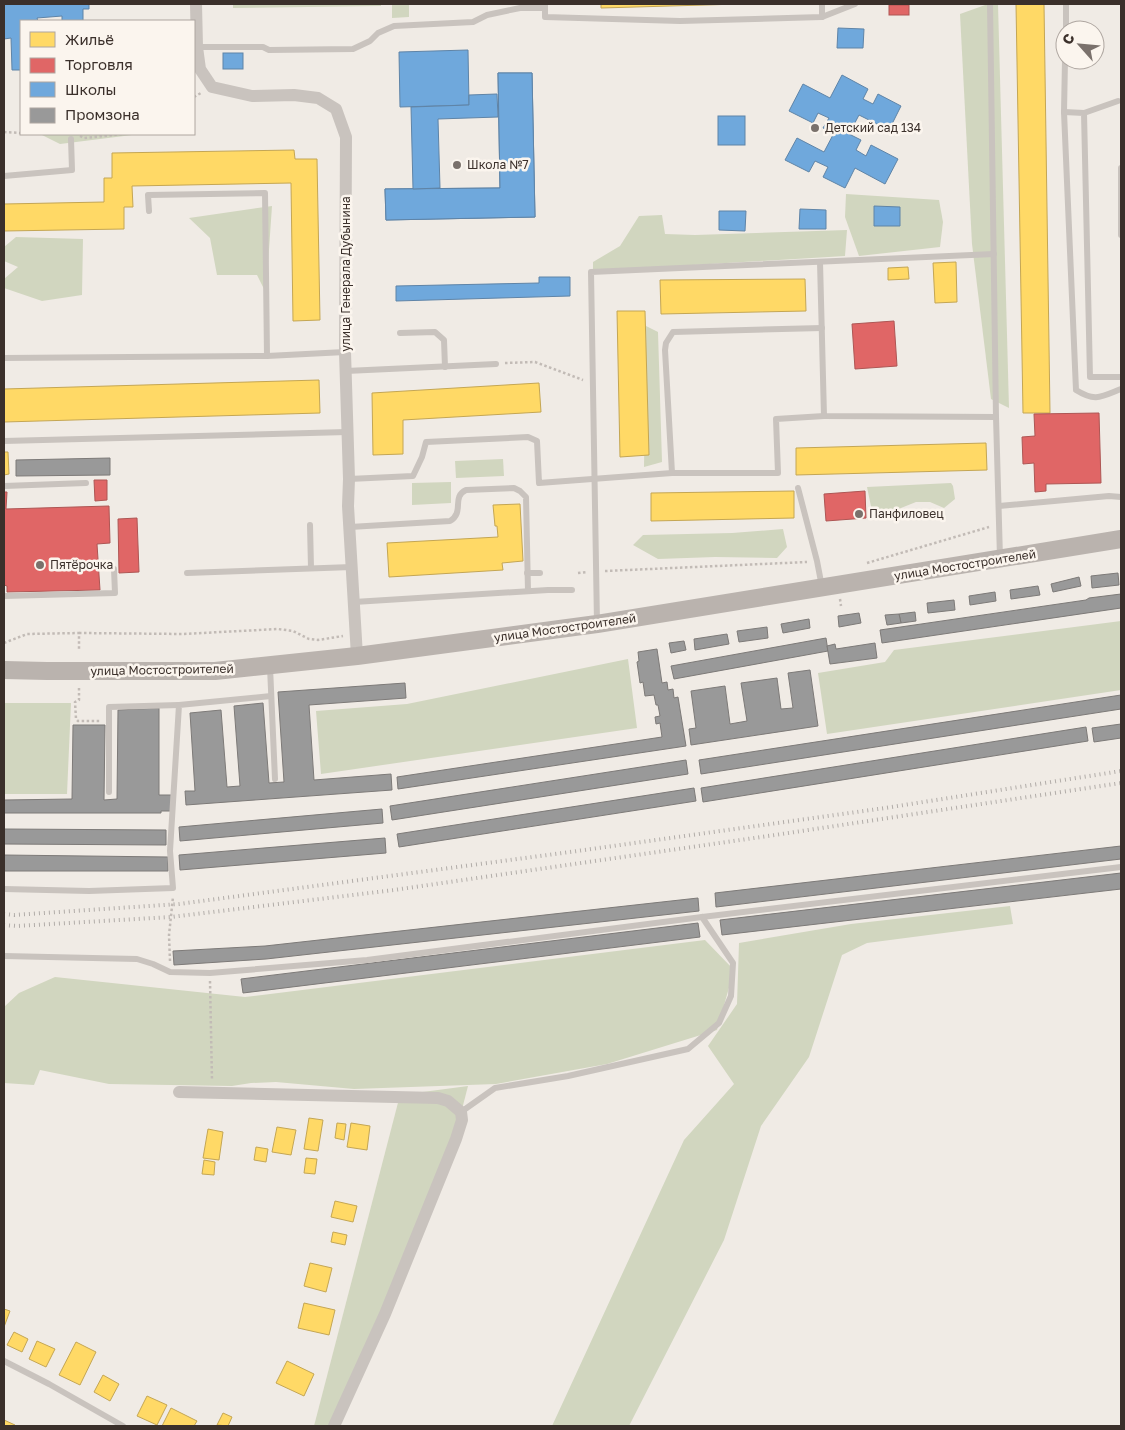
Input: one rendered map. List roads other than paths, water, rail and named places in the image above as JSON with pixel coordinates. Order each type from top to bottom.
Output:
[{"type":"main road","name":"улица Мостостроителей","points":[[4,670],[215,672],[357,656],[597,624],[1121,539]]},
{"type":"street","name":"улица Генерала Дубынина","points":[[196,4],[197,47],[200,69],[212,87],[252,96],[294,95],[318,98],[336,109],[346,138],[345,352],[350,527],[357,656]]},
{"type":"street","points":[[179,1092],[438,1098],[448,1101],[461,1112],[462,1120],[445,1167],[385,1314],[334,1426]]},
{"type":"lane","points":[[822,4],[822,18]]},
{"type":"lane","points":[[197,47],[263,47],[269,50],[353,49],[370,41],[378,33],[394,26],[473,22],[487,14],[545,6],[545,17],[680,21],[822,18],[855,4]]},
{"type":"lane","points":[[990,4],[1000,559]]},
{"type":"lane","points":[[1066,4],[1066,20]]},
{"type":"lane","points":[[1065,70],[1064,112],[1076,390],[1085,396],[1098,398],[1121,389]]},
{"type":"lane","points":[[1064,112],[1084,113],[1118,101]]},
{"type":"lane","points":[[1084,113],[1090,377],[1121,377]]},
{"type":"lane","points":[[4,176],[72,170],[72,136]]},
{"type":"lane","points":[[1121,168],[1121,236]]},
{"type":"lane","points":[[149,211],[148,195],[265,193],[267,356]]},
{"type":"lane","points":[[597,624],[591,272],[994,254]]},
{"type":"lane","points":[[820,262],[824,416]]},
{"type":"lane","points":[[672,474],[665,350],[666,343],[674,332],[822,328]]},
{"type":"lane","points":[[400,333],[435,332],[444,340],[445,367]]},
{"type":"lane","points":[[4,358],[267,356],[345,352]]},
{"type":"lane","points":[[346,371],[496,364]]},
{"type":"lane","points":[[349,479],[413,476],[422,457],[426,442],[528,438],[537,441],[539,483],[672,474],[778,473],[776,419],[824,416],[996,416]]},
{"type":"lane","points":[[4,441],[347,432]]},
{"type":"lane","points":[[4,486],[86,483]]},
{"type":"lane","points":[[350,527],[450,522],[459,511],[459,496],[461,492],[466,490],[514,488],[526,497],[528,591]]},
{"type":"lane","points":[[798,488],[822,588]]},
{"type":"lane","points":[[999,506],[1109,496],[1121,497]]},
{"type":"lane","points":[[310,525],[311,568]]},
{"type":"lane","points":[[187,573],[352,567]]},
{"type":"lane","points":[[4,596],[115,593],[114,568]]},
{"type":"lane","points":[[527,573],[540,573]]},
{"type":"lane","points":[[354,602],[572,590]]},
{"type":"lane","points":[[270,665],[275,779]]},
{"type":"lane","points":[[109,792],[109,707],[179,705],[271,696]]},
{"type":"lane","points":[[4,889],[89,891],[173,888],[170,851],[179,705]]},
{"type":"lane","points":[[4,956],[137,959],[170,972],[210,973],[367,960],[702,917],[1121,867]]},
{"type":"lane","points":[[461,1112],[495,1088],[568,1076],[688,1049],[719,1023],[731,996],[734,963],[702,917]]},
{"type":"lane","points":[[4,1361],[123,1426]]},
{"type":"railway","points":[[4,914],[14,915],[179,904],[885,808],[1121,771]]},
{"type":"railway","points":[[4,925],[17,926],[171,917],[394,890],[1121,783]]},
{"type":"place","name":"Детский сад 134","points":[[815,128]]},
{"type":"place","name":"Школа №7","points":[[457,165]]},
{"type":"place","name":"Панфиловец","points":[[859,514]]},
{"type":"place","name":"Пятёрочка","points":[[40,565]]}]
